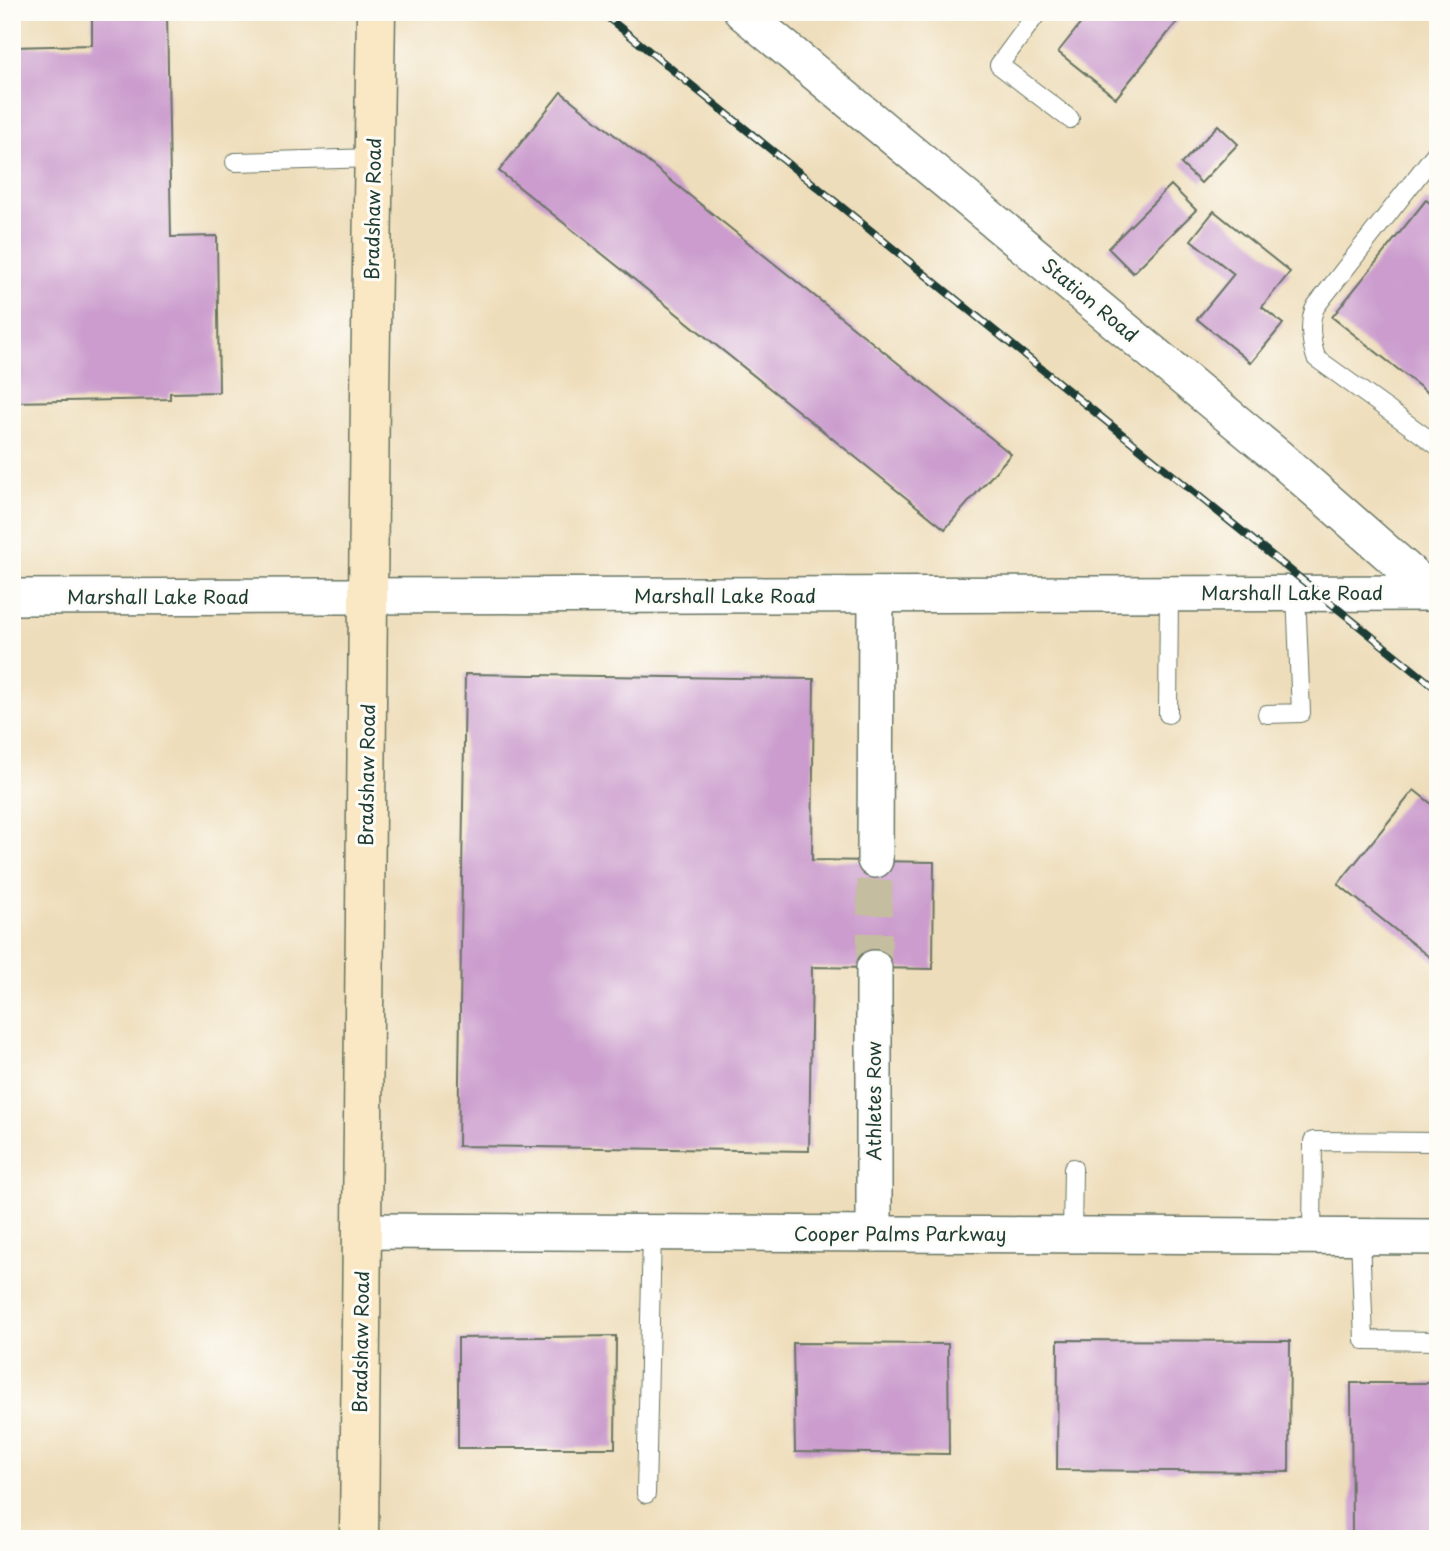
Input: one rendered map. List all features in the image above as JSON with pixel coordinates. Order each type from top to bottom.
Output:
[{"type":"street","name":"Bradshaw Road","points":[[359,1539],[376,12]]},
{"type":"street","name":"Station Road","points":[[742,12],[1276,455],[1435,593]]},
{"type":"street","name":"Marshall Lake Road","points":[[12,597],[1435,593]]},
{"type":"street","points":[[875,860],[876,595]]},
{"type":"street","name":"Athletes Row","points":[[874,968],[874,1234]]},
{"type":"street","name":"Cooper Palms Parkway","points":[[362,1231],[1438,1237]]},
{"type":"lane","points":[[1038,12],[999,65],[1070,119]]},
{"type":"lane","points":[[1438,150],[1312,312],[1312,346],[1316,358],[1438,446]]},
{"type":"lane","points":[[235,162],[374,158]]},
{"type":"lane","points":[[1267,714],[1301,713],[1296,593]]},
{"type":"lane","points":[[1168,714],[1170,594]]},
{"type":"lane","points":[[1312,1236],[1313,1141],[1438,1142]]},
{"type":"lane","points":[[1072,1235],[1073,1168]]},
{"type":"lane","points":[[646,1494],[652,1233]]},
{"type":"lane","points":[[1360,1237],[1364,1340],[1438,1341]]},
{"type":"building","points":[[92,12],[167,12],[171,237],[217,236],[219,392],[170,393],[170,399],[12,402],[12,47],[92,45]]},
{"type":"building","points":[[1090,12],[1185,12],[1116,98],[1058,52]]},
{"type":"building","points":[[561,92],[1011,454],[945,529],[499,171]]},
{"type":"building","points":[[1218,125],[1238,144],[1201,183],[1181,164]]},
{"type":"building","points":[[1171,185],[1196,210],[1133,273],[1108,248]]},
{"type":"building","points":[[1426,200],[1438,209],[1438,401],[1332,317]]},
{"type":"building","points":[[1214,211],[1290,272],[1262,307],[1283,324],[1251,363],[1197,319],[1234,274],[1191,240]]},
{"type":"building","points":[[465,674],[814,679],[812,860],[934,862],[933,969],[812,967],[809,1151],[458,1146]]},
{"type":"building","points":[[1414,790],[1438,809],[1438,964],[1338,884]]},
{"type":"building","points":[[616,1336],[615,1448],[458,1448],[458,1338]]},
{"type":"building","points":[[1058,1340],[1290,1341],[1289,1472],[1057,1470]]},
{"type":"building","points":[[793,1343],[948,1344],[949,1454],[795,1452]]},
{"type":"building","points":[[1351,1383],[1438,1383],[1438,1539],[1352,1539]]},
{"type":"tunnel","points":[[874,968],[875,860]]},
{"type":"railway","points":[[601,12],[1438,690]]}]
